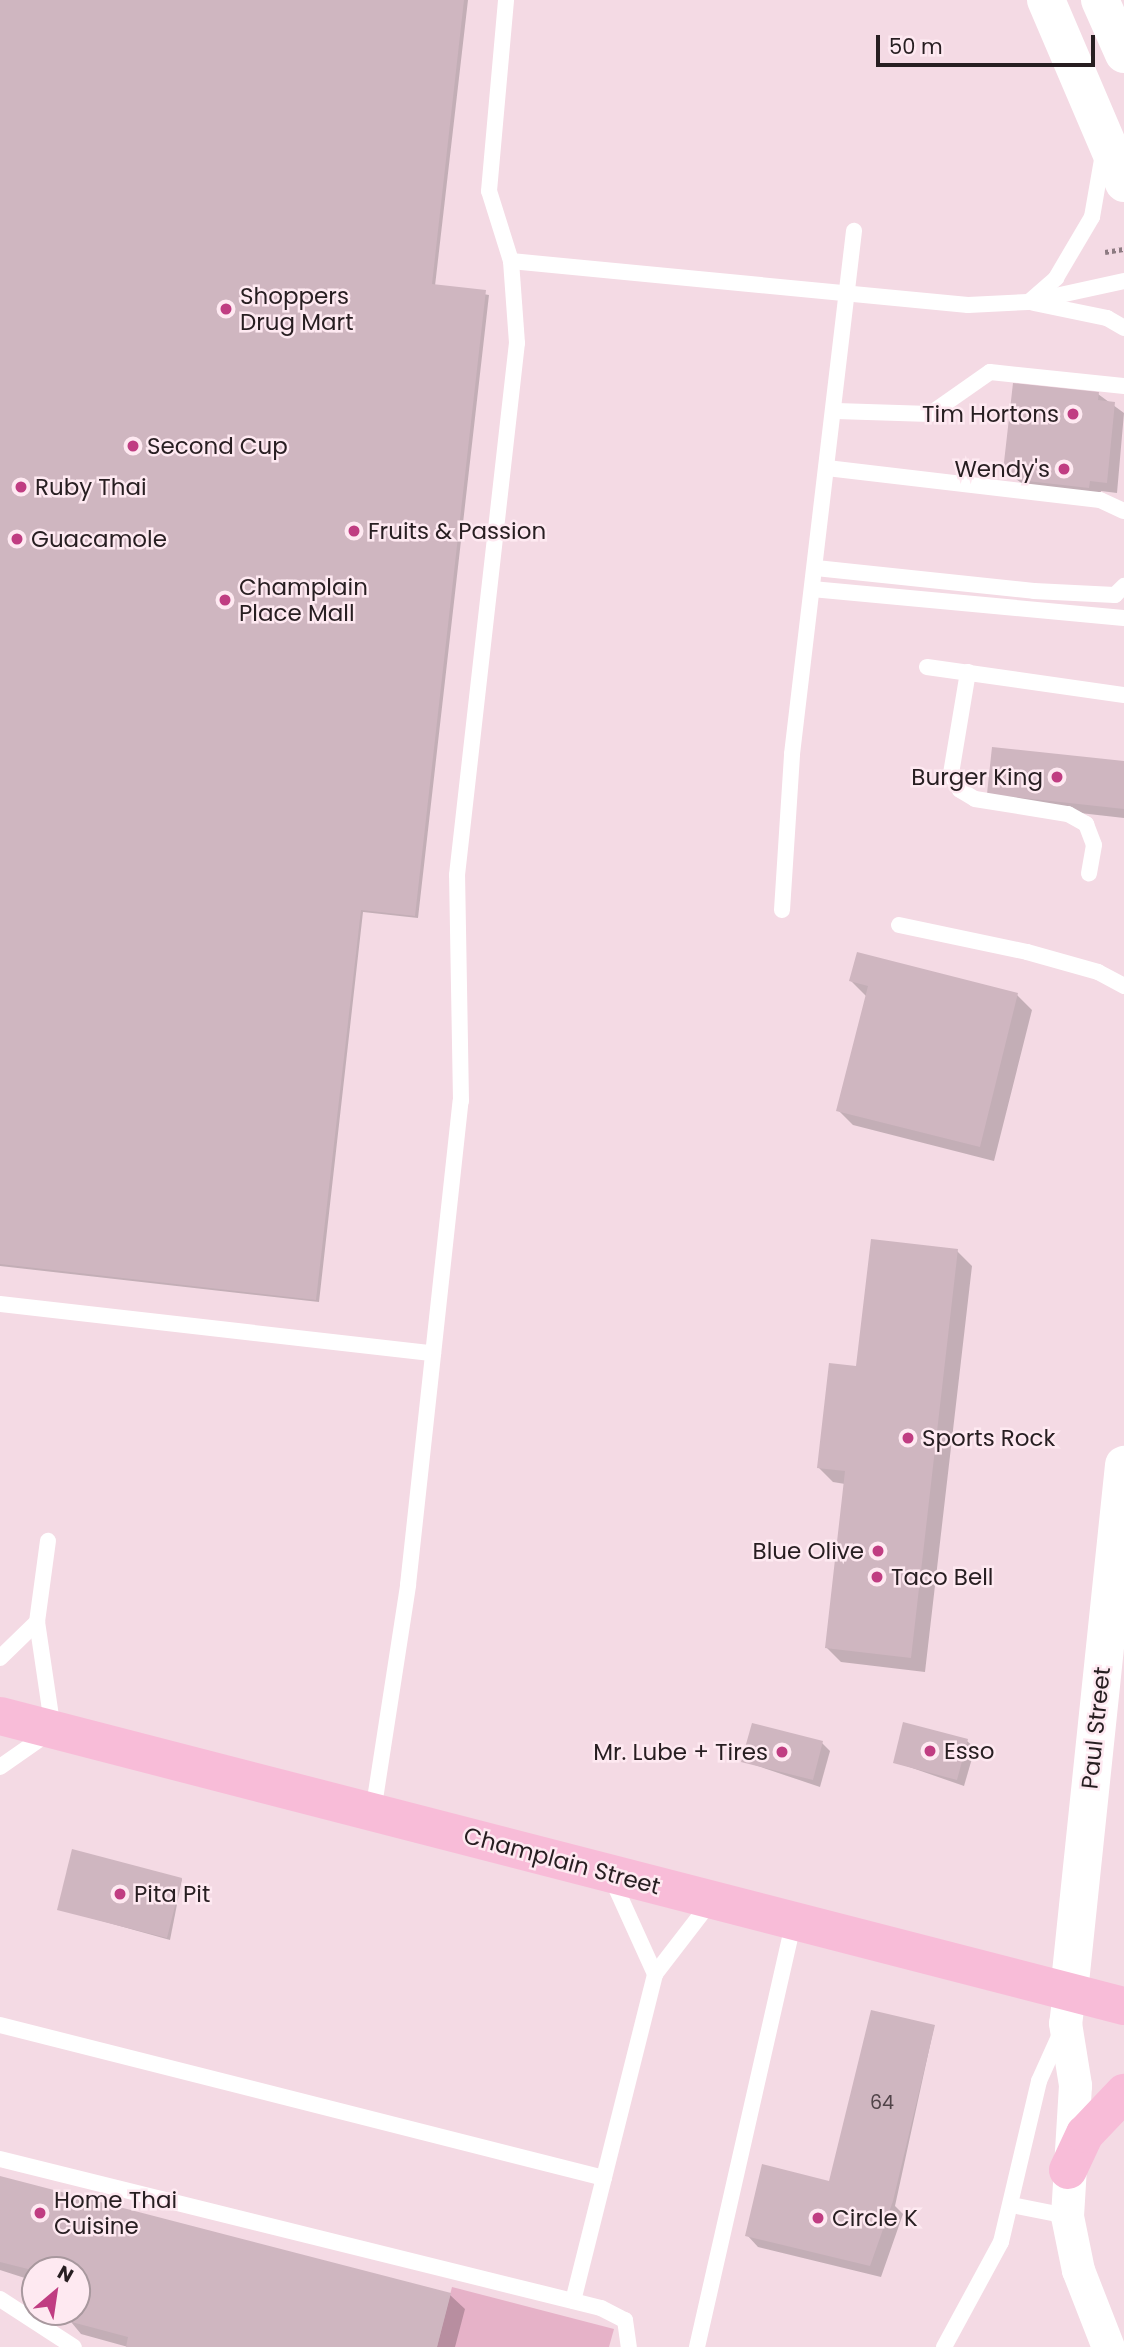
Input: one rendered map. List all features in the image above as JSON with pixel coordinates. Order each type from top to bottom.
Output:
[{"type":"main road","points":[[1046,0],[1124,183]]},
{"type":"main road","points":[[1100,0],[1124,54]]},
{"type":"main road","name":"Paul Street","points":[[1067,2008],[1117,1606],[1124,1465]]},
{"type":"main road","name":"Champlain Street","points":[[0,1716],[794,1921],[1067,2008],[1124,2006]]},
{"type":"main road","points":[[1068,2170],[1085,2134],[1124,2093]]},
{"type":"street","points":[[1067,2008],[1076,2085],[1068,2170],[1067,2216],[1078,2270],[1108,2347]]},
{"type":"lane","points":[[373,1812],[433,1353],[461,1101],[457,875],[517,343],[511,261],[489,191],[506,0]]},
{"type":"lane","points":[[1028,302],[1056,278],[1092,217],[1106,137]]},
{"type":"lane","points":[[782,911],[812,589],[836,411],[854,232]]},
{"type":"lane","points":[[511,261],[847,298],[1028,302],[1107,318],[1124,328]]},
{"type":"lane","points":[[1028,302],[1124,281]]},
{"type":"lane","points":[[836,411],[930,414],[990,372],[1124,386]]},
{"type":"lane","points":[[827,468],[1101,500],[1124,511]]},
{"type":"lane","points":[[816,568],[1072,593],[1115,595],[1124,586]]},
{"type":"lane","points":[[812,589],[1124,618]]},
{"type":"lane","points":[[927,667],[1120,691]]},
{"type":"lane","points":[[968,672],[951,774],[960,790],[975,799],[1068,814],[1086,824],[1094,845],[1089,874]]},
{"type":"lane","points":[[899,925],[1027,952],[1098,972],[1124,986]]},
{"type":"lane","points":[[0,1304],[433,1353]]},
{"type":"lane","points":[[0,1767],[53,1730],[37,1622],[48,1541]]},
{"type":"lane","points":[[0,1658],[37,1622]]},
{"type":"lane","points":[[609,1873],[655,1974]]},
{"type":"lane","points":[[573,2301],[655,1974],[712,1900]]},
{"type":"lane","points":[[697,2347],[794,1921]]},
{"type":"lane","points":[[944,2347],[986,2275],[1012,2205],[1040,2081],[1067,2008]]},
{"type":"lane","points":[[0,2025],[604,2178]]},
{"type":"lane","points":[[0,2159],[573,2301],[620,2316],[629,2328],[629,2347]]},
{"type":"lane","points":[[1012,2205],[1067,2216]]},
{"type":"lane","points":[[0,2299],[74,2347]]},
{"type":"path","points":[[1105,252],[1124,249]]},
{"type":"shaded area","points":[[452,2287],[614,2329],[609,2347],[437,2347]]},
{"type":"building","name":"Champlain Place Mall","points":[[0,0],[464,0],[432,284],[486,290],[415,916],[361,910],[316,1300],[0,1264]]},
{"type":"building","points":[[1013,383],[1099,392],[1098,400],[1115,402],[1107,483],[1090,481],[1089,488],[1018,480],[1018,473],[1003,471]]},
{"type":"building","name":"Burger King","points":[[992,747],[1124,761],[1124,809],[987,794]]},
{"type":"building","points":[[857,952],[1018,993],[980,1147],[836,1111],[868,986],[849,981]]},
{"type":"building","points":[[871,1239],[958,1249],[911,1658],[825,1648],[845,1471],[817,1468],[829,1363],[856,1366]]},
{"type":"building","name":"Esso","points":[[903,1722],[968,1739],[957,1780],[893,1763]]},
{"type":"building","name":"Mr. Lube + Tires","points":[[752,1723],[823,1741],[813,1780],[741,1762]]},
{"type":"building","name":"Pita Pit","points":[[72,1849],[182,1878],[167,1938],[57,1910]]},
{"type":"building","points":[[871,2010],[935,2025],[893,2201],[870,2266],[745,2236],[762,2164],[829,2181]]},
{"type":"building","points":[[0,2176],[451,2293],[437,2347],[126,2347],[128,2337],[87,2326],[91,2326],[91,2256],[21,2256],[21,2267],[0,2262]]},
{"type":"place","name":"Shoppers Drug Mart","points":[[226,309]]},
{"type":"place","name":"Tim Hortons","points":[[1073,414]]},
{"type":"place","name":"Second Cup","points":[[133,446]]},
{"type":"place","name":"Wendy's","points":[[1064,469]]},
{"type":"place","name":"Ruby Thai","points":[[21,487]]},
{"type":"place","name":"Fruits & Passion","points":[[354,531]]},
{"type":"place","name":"Guacamole","points":[[17,539]]},
{"type":"place","name":"Champlain Place Mall","points":[[225,600]]},
{"type":"place","name":"Burger King","points":[[1057,777]]},
{"type":"place","name":"Sports Rock","points":[[908,1438]]},
{"type":"place","name":"Blue Olive","points":[[878,1551]]},
{"type":"place","name":"Taco Bell","points":[[877,1577]]},
{"type":"place","name":"Esso","points":[[930,1751]]},
{"type":"place","name":"Mr. Lube + Tires","points":[[782,1752]]},
{"type":"place","name":"Pita Pit","points":[[120,1894]]},
{"type":"place","name":"Home Thai Cuisine","points":[[40,2213]]},
{"type":"place","name":"Circle K","points":[[818,2218]]}]
